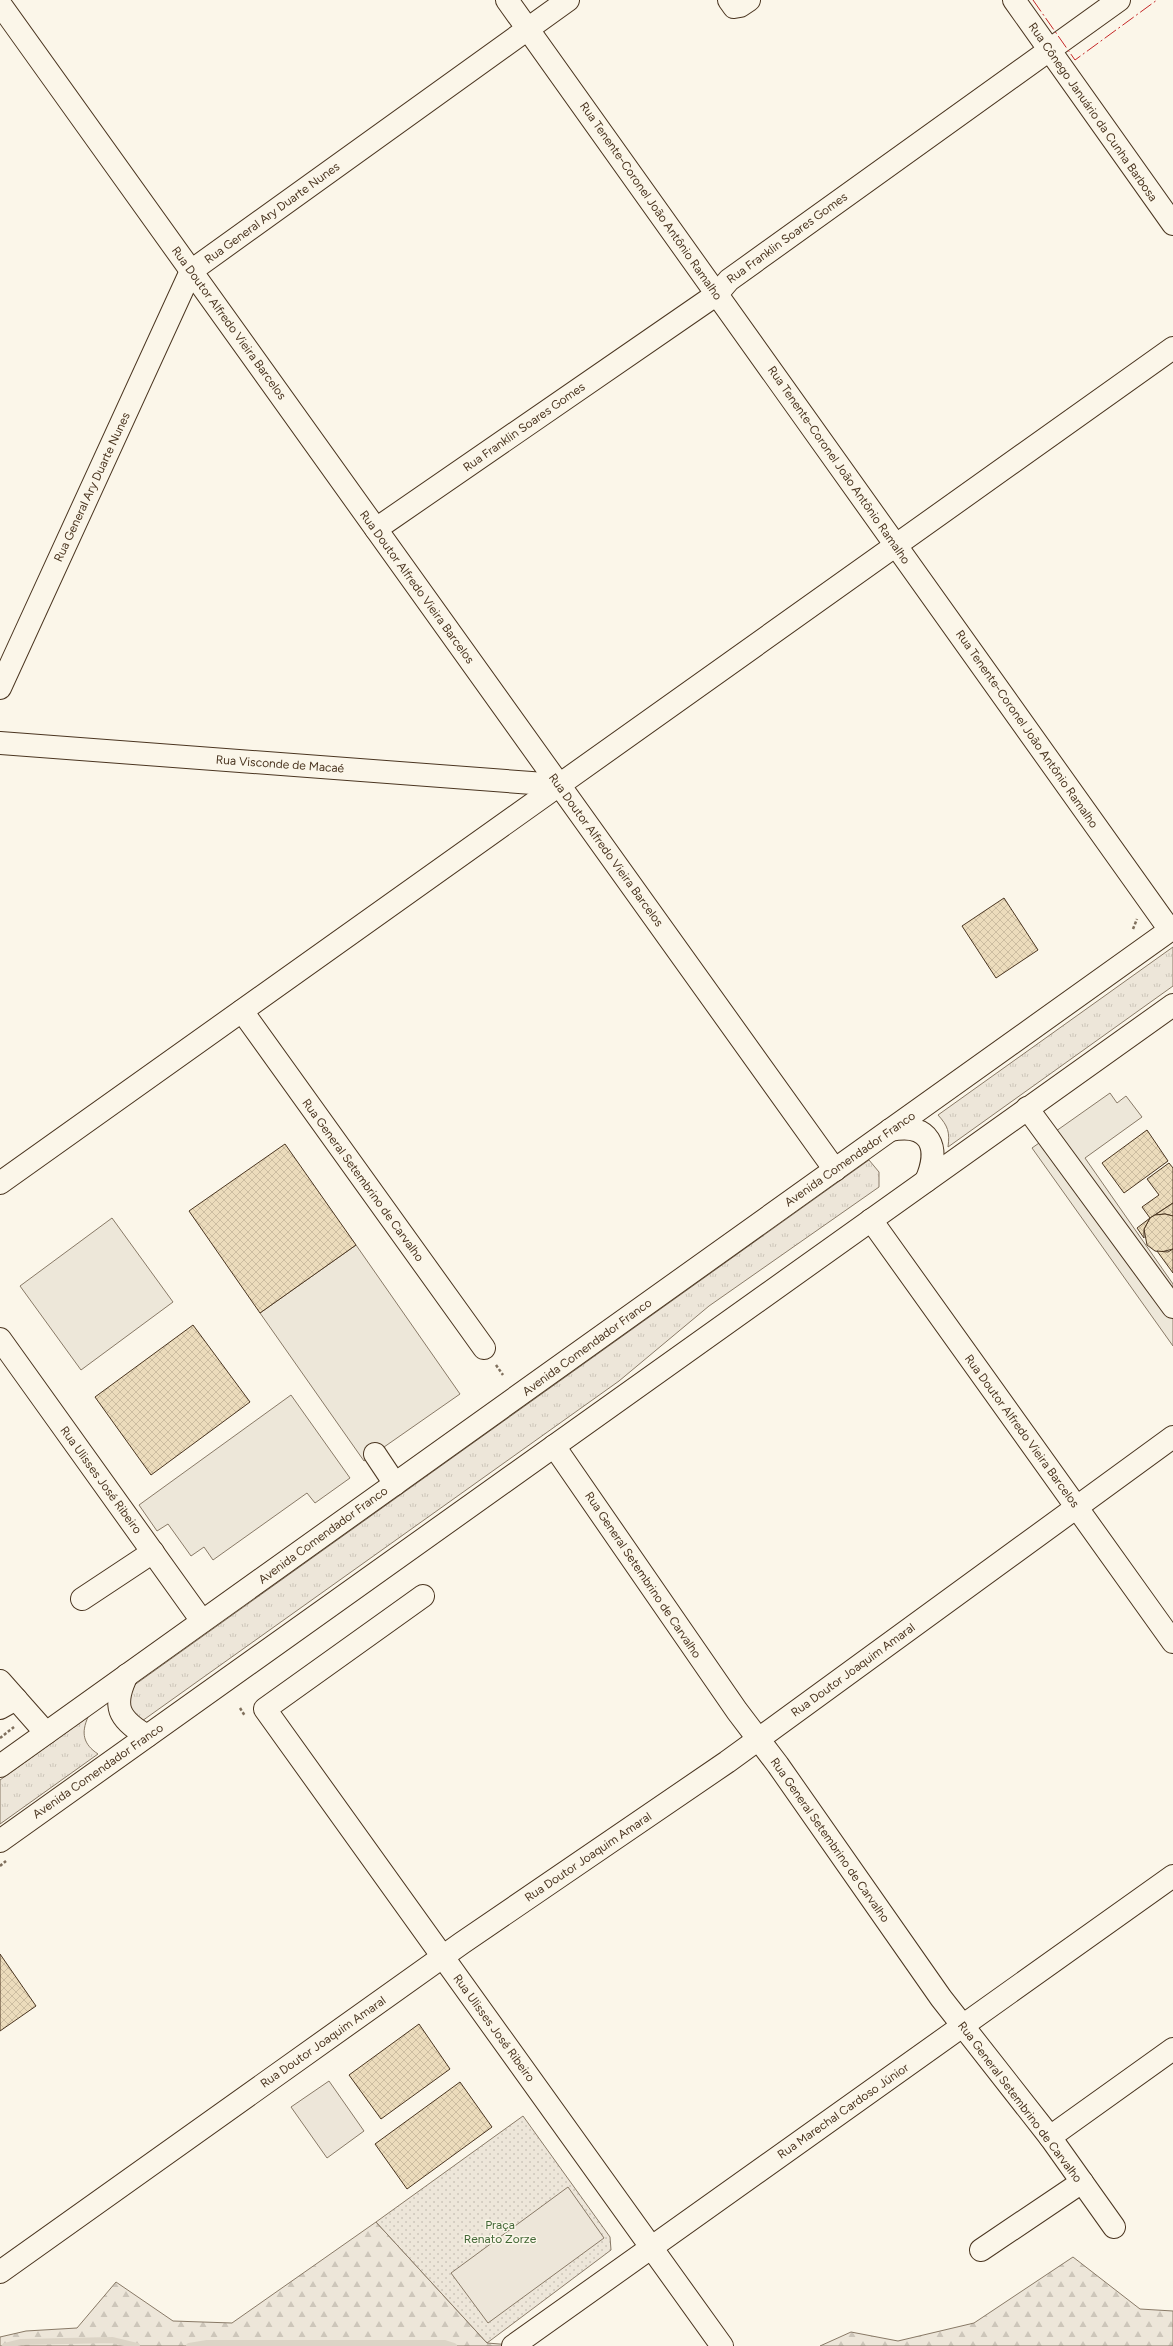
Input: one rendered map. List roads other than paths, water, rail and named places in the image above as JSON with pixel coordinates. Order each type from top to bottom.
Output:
[{"type":"main road","name":"Rua Tenente-Coronel João Antônio Ramalho","points":[[507,0],[1172,929]]},
{"type":"main road","name":"Rua General Ary Duarte Nunes","points":[[0,688],[191,271],[568,0]]},
{"type":"main road","points":[[729,0],[734,7],[740,6],[749,0]]},
{"type":"main road","name":"Rua Cônego Januário da Cunha Barbosa","points":[[1014,0],[1173,224]]},
{"type":"main road","name":"Rua Franklin Soares Gomes","points":[[376,529],[717,294],[729,280],[1048,49],[1119,0]]},
{"type":"main road","name":"Rua Doutor Alfredo Vieira Barcelos","points":[[0,4],[835,1170]]},
{"type":"main road","points":[[0,1183],[1173,348]]},
{"type":"main road","name":"Rua Visconde de Macaé","points":[[0,743],[559,785]]},
{"type":"main road","name":"Avenida Comendador Franco","points":[[0,1766],[1172,929]]},
{"type":"main road","name":"Avenida Comendador Franco","points":[[0,1841],[1173,1005]]},
{"type":"main road","name":"Rua General Setembrino de Carvalho","points":[[242,1011],[484,1348]]},
{"type":"main road","points":[[1028,1108],[1173,1308]]},
{"type":"main road","points":[[890,1130],[903,1128],[917,1129],[928,1138],[934,1152],[932,1167],[926,1181]]},
{"type":"main road","name":"Rua Doutor Alfredo Vieira Barcelos","points":[[871,1220],[1173,1642]]},
{"type":"main road","name":"Rua Ulisses José Ribeiro","points":[[0,1339],[202,1621]]},
{"type":"main road","name":"Rua Doutor Joaquim Amaral","points":[[0,2272],[443,1957],[758,1739],[1076,1506],[1173,1437]]},
{"type":"main road","name":"Rua General Setembrino de Carvalho","points":[[554,1446],[737,1711],[962,2026],[1050,2137],[1114,2227]]},
{"type":"main road","points":[[375,1454],[395,1484]]},
{"type":"main road","points":[[82,1599],[152,1552]]},
{"type":"main road","name":"Rua Ulisses José Ribeiro","points":[[423,1596],[266,1709],[722,2346]]},
{"type":"main road","points":[[127,1676],[119,1691],[118,1706],[123,1719],[132,1728],[147,1736]]},
{"type":"main road","points":[[0,1681],[8,1704],[46,1733]]},
{"type":"main road","name":"Rua Marechal Cardoso Júnior","points":[[512,2346],[1173,1876]]},
{"type":"main road","points":[[1050,2137],[1173,2049]]},
{"type":"main road","points":[[981,2250],[1082,2182]]},
{"type":"waterway","points":[[5,2346],[21,2342],[112,2340],[137,2346]]},
{"type":"waterway","points":[[189,2346],[207,2343],[445,2343],[454,2346]]},
{"type":"park label","name":"Praça Renato Zorze","points":[[500,2232]]}]
